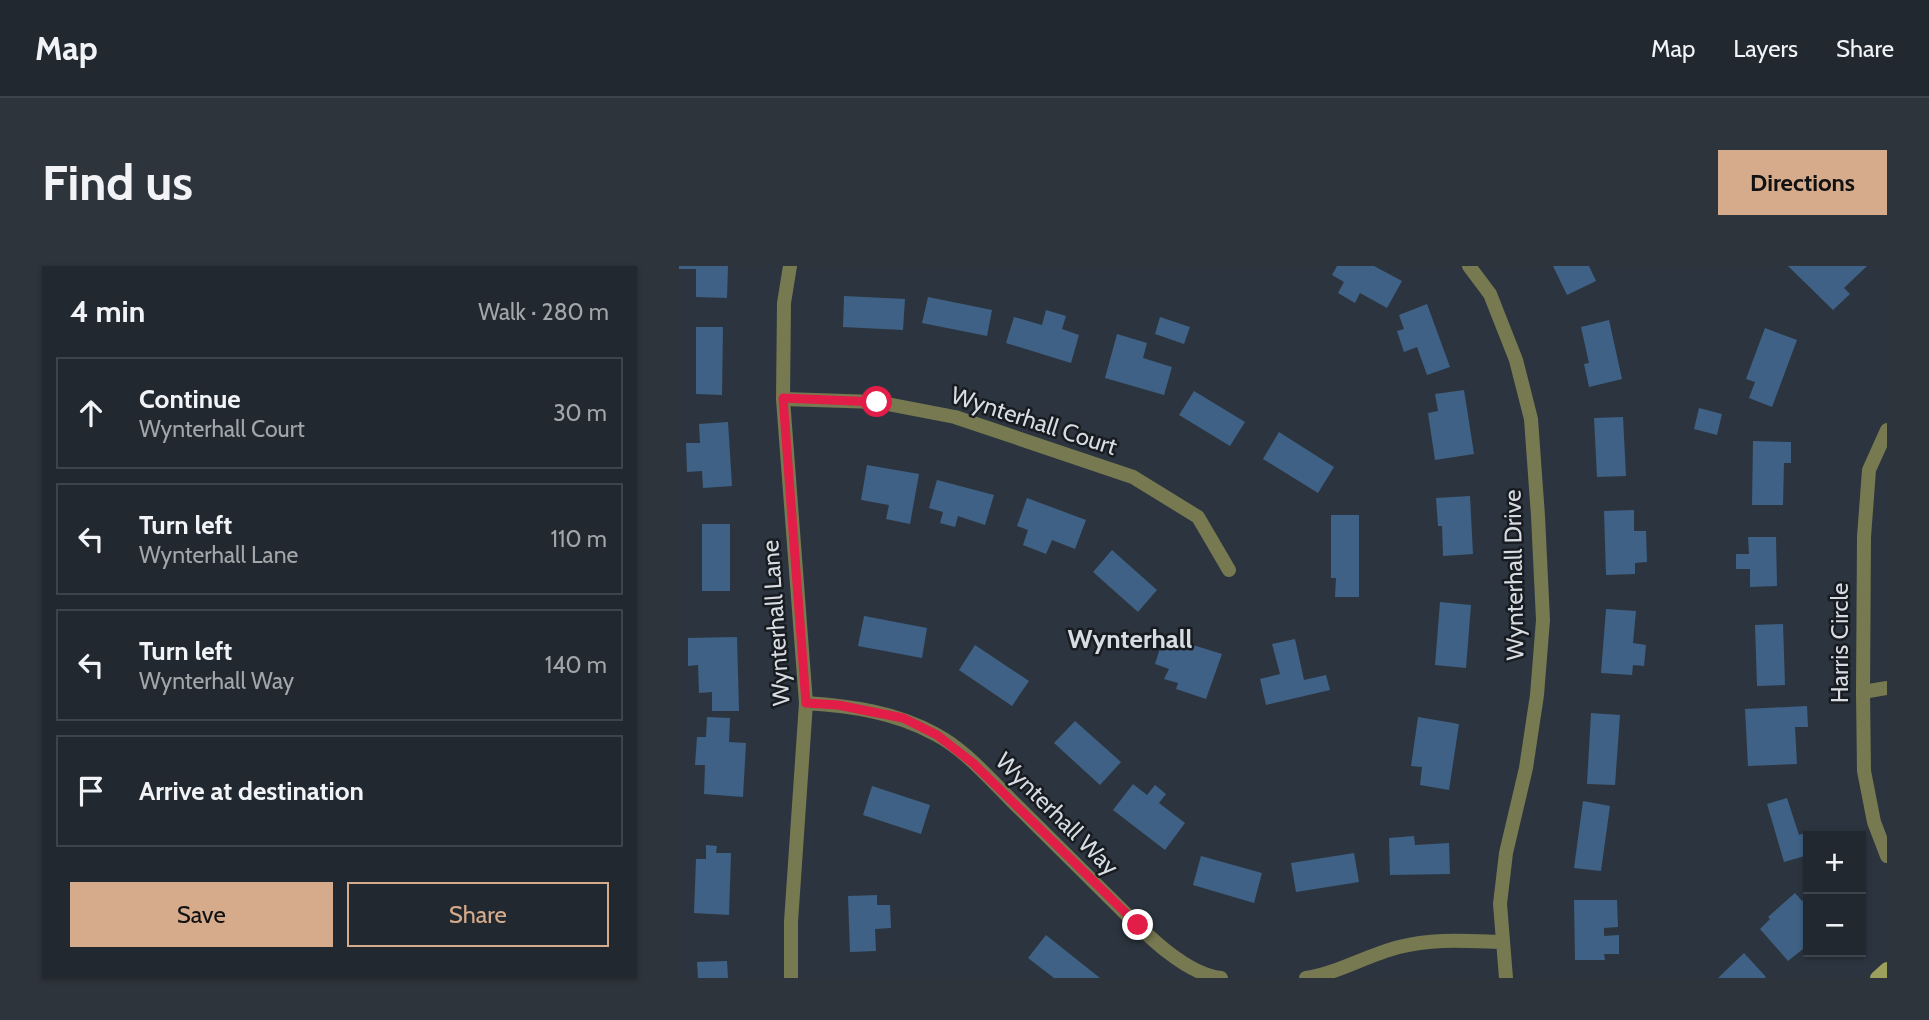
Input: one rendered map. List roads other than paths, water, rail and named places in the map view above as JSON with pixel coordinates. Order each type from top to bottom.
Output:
[{"type":"street","name":"Wynterhall Lane","points":[[790,266],[784,303],[783,398],[806,703],[791,922],[791,978]]},
{"type":"street","name":"Wynterhall Drive","points":[[1469,266],[1490,294],[1516,360],[1531,419],[1538,516],[1543,620],[1537,695],[1526,768],[1506,853],[1500,904],[1506,978]]},
{"type":"street","name":"Wynterhall Court","points":[[783,398],[877,402],[955,417],[1133,477],[1198,517],[1229,570]]},
{"type":"street","name":"Harris Circle","points":[[1887,430],[1869,470],[1864,537],[1863,692],[1864,771],[1874,822],[1887,856]]},
{"type":"street","points":[[1863,692],[1887,688]]},
{"type":"street","name":"Wynterhall Way","points":[[806,703],[838,705],[903,718],[937,735],[973,763],[1175,958],[1212,977],[1221,978]]},
{"type":"street","points":[[1306,978],[1325,975],[1374,954],[1401,946],[1433,941],[1503,942]]},
{"type":"street","points":[[1877,978],[1887,969]]},
{"type":"district","name":"Wynterhall","points":[[1130,639]]}]
